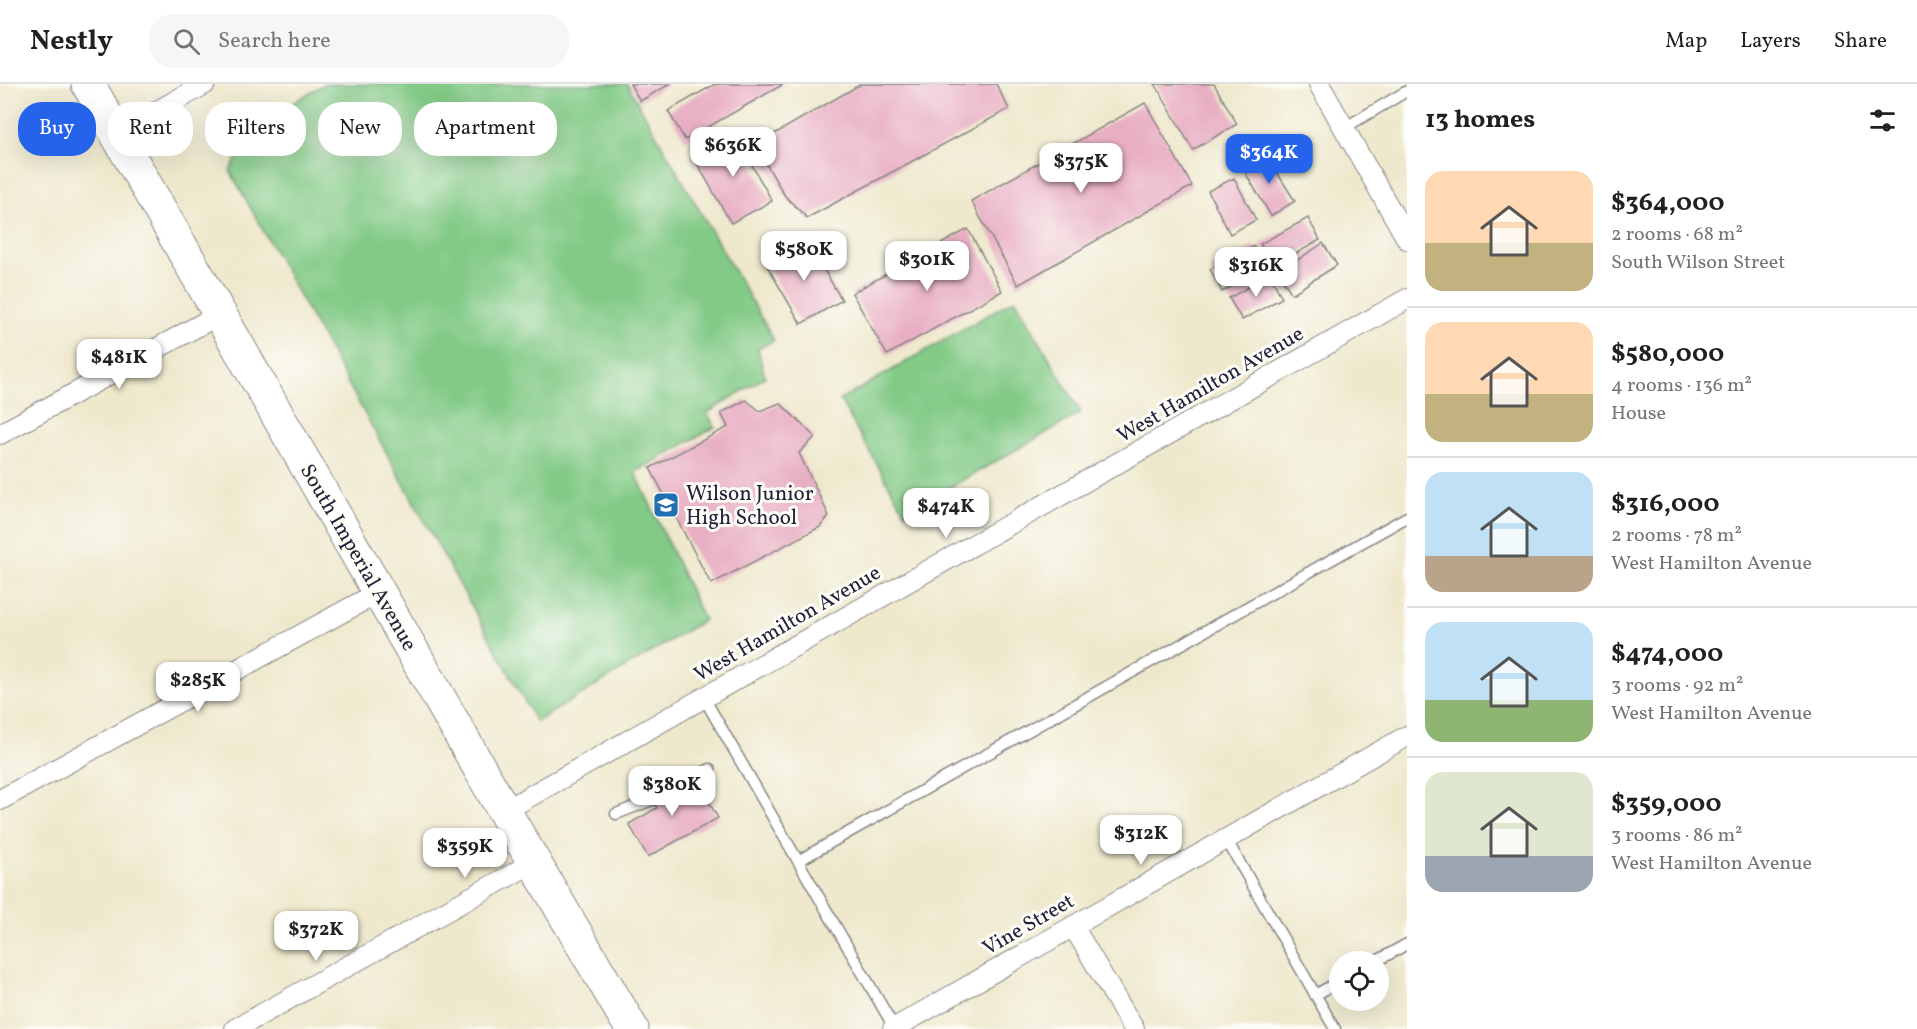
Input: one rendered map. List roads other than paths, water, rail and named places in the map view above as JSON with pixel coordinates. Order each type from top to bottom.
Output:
[{"type":"highway","name":"South Imperial Avenue","points":[[88,84],[108,118]]},
{"type":"highway","name":"South Imperial Avenue","points":[[130,156],[504,811],[632,1029]]},
{"type":"street","points":[[173,102],[205,84]]},
{"type":"street","points":[[1319,84],[1407,239]]},
{"type":"street","name":"West Hamilton Avenue","points":[[504,811],[1407,299]]},
{"type":"street","points":[[0,434],[220,314]]},
{"type":"street","points":[[0,801],[379,592]]},
{"type":"street","name":"Vine Street","points":[[894,1029],[1407,736]]},
{"type":"street","points":[[235,1029],[534,862]]},
{"type":"street","points":[[1073,926],[1134,1029]]},
{"type":"lane","points":[[1344,128],[1407,91]]},
{"type":"lane","points":[[798,861],[1407,517]]},
{"type":"lane","points":[[704,698],[894,1029]]},
{"type":"lane","points":[[675,787],[710,769]]},
{"type":"lane","points":[[616,814],[652,800]]},
{"type":"lane","points":[[1226,839],[1335,1029]]},
{"type":"lane","points":[[1389,954],[1407,944]]},
{"type":"lane","points":[[1315,995],[1329,987]]},
{"type":"place","name":"Wilson Junior High School","points":[[666,505]]}]
